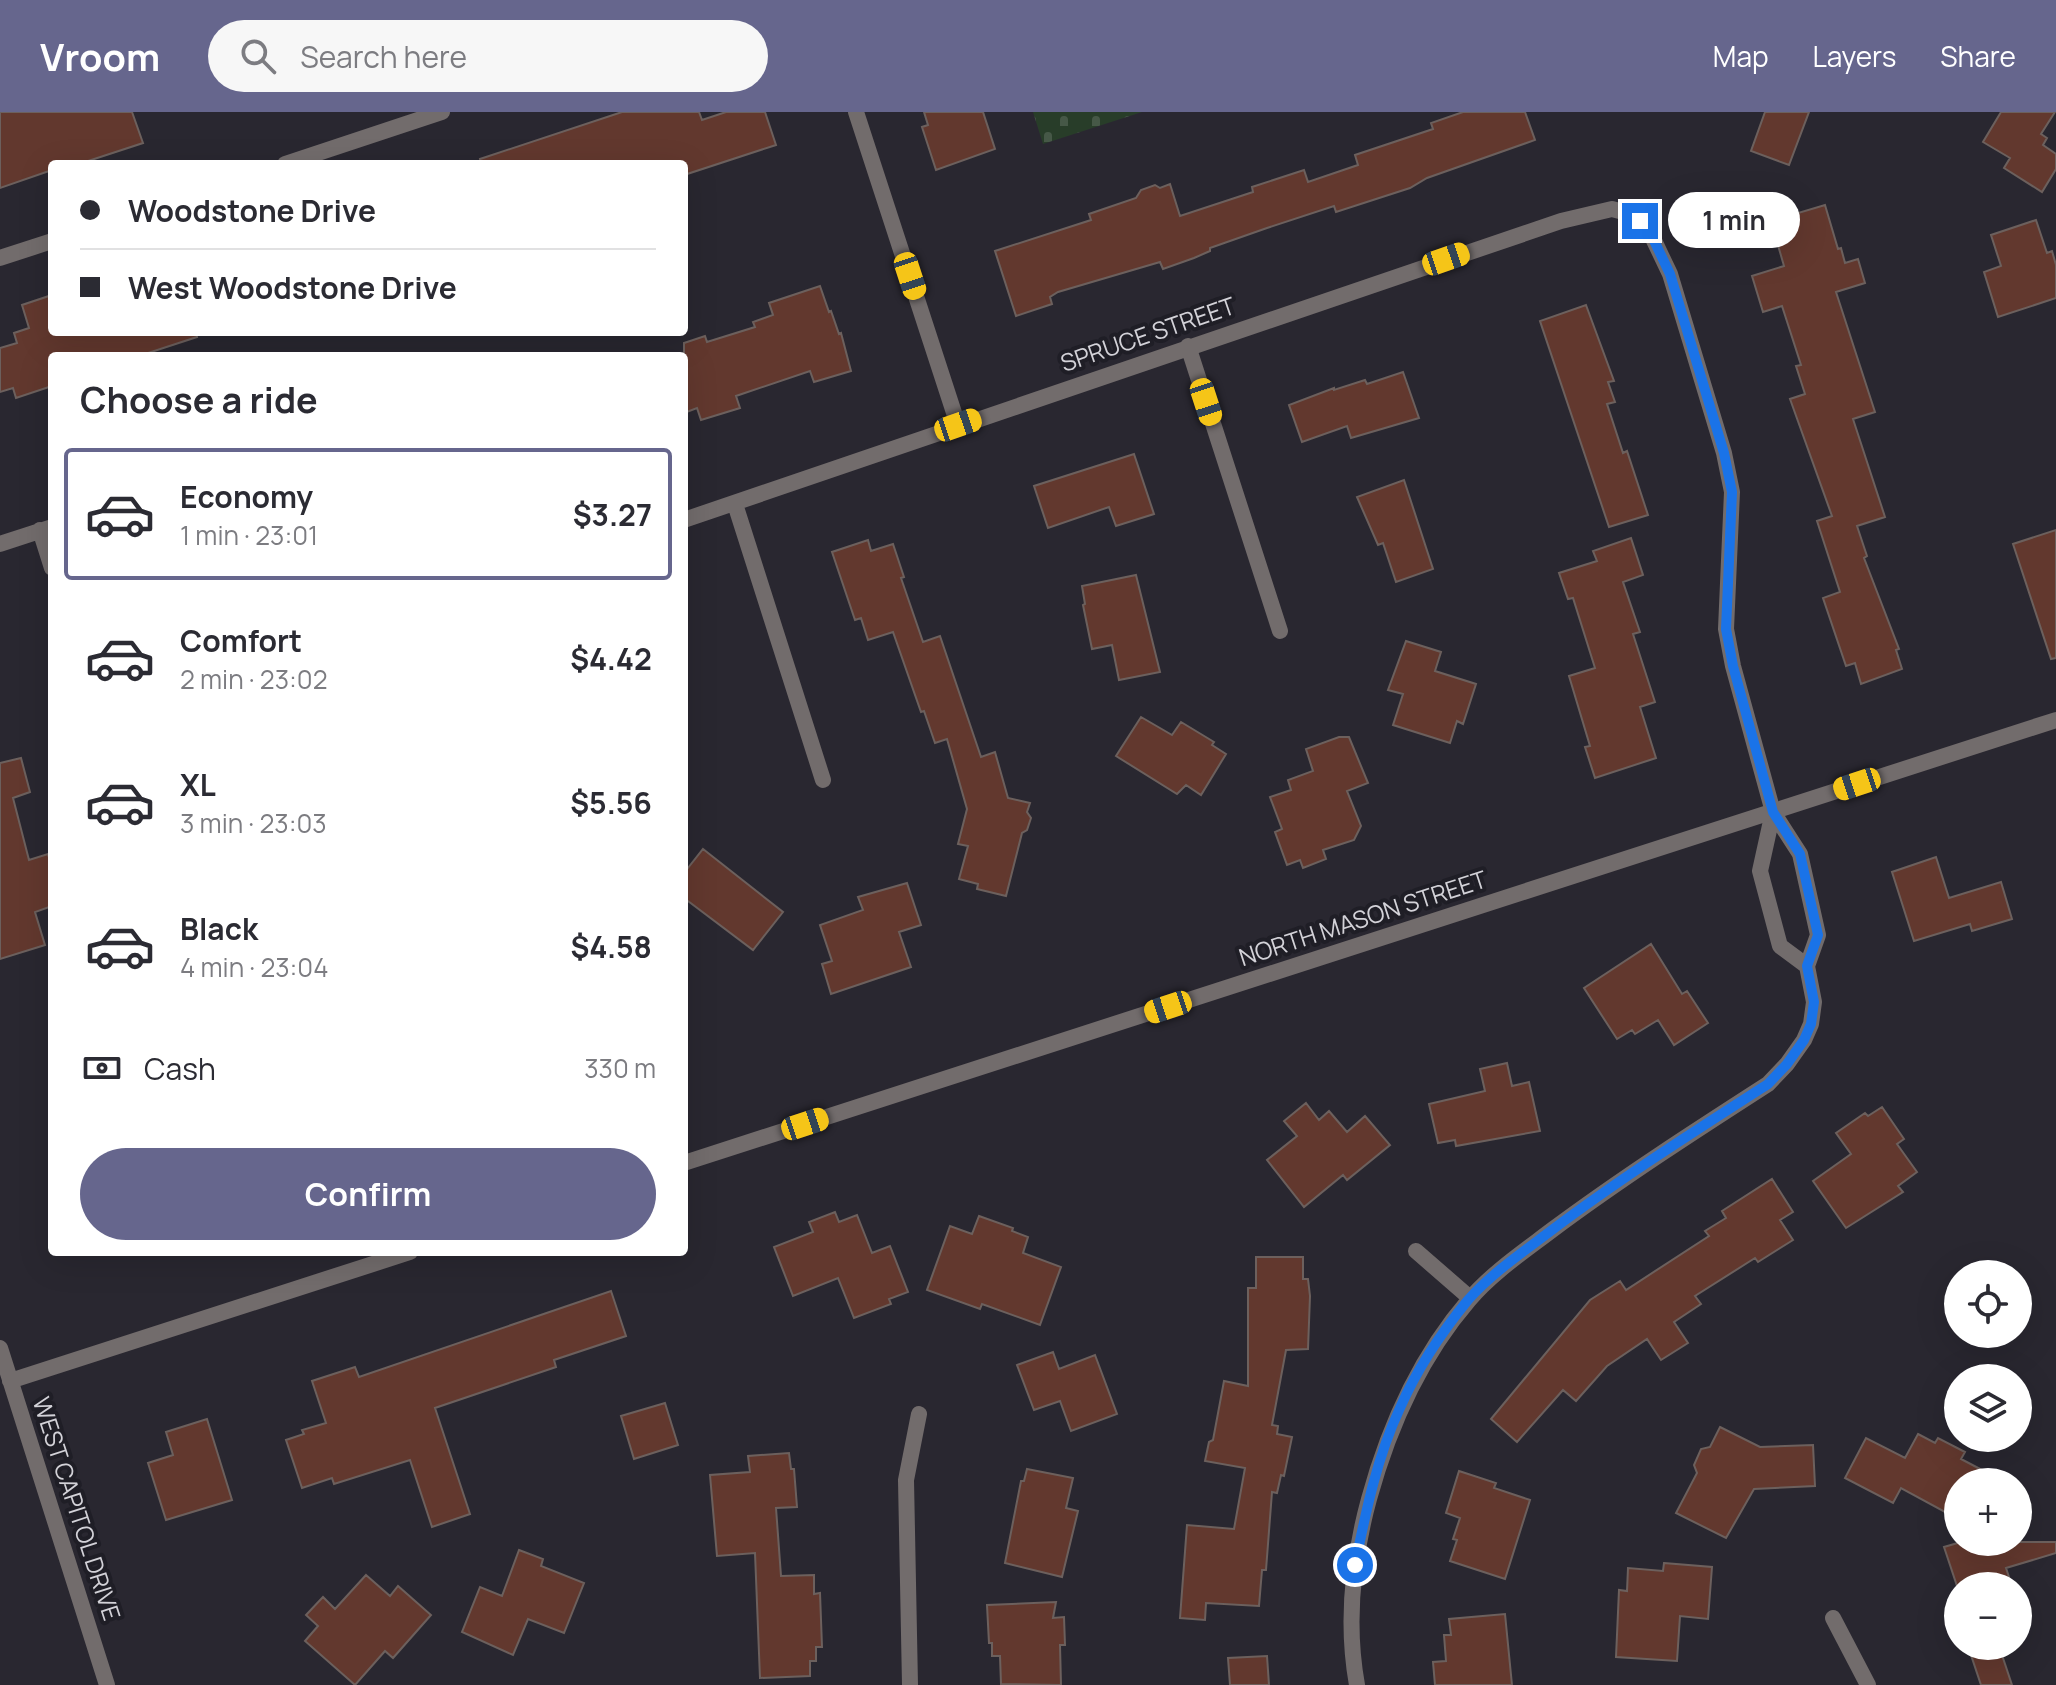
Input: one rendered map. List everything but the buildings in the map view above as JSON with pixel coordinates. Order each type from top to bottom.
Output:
[{"type":"street","points":[[297,160],[442,112]]},
{"type":"street","points":[[856,112],[958,425]]},
{"type":"street","name":"SPRUCE STREET","points":[[688,519],[1561,221],[1612,209],[1631,214],[1649,230],[1670,274],[1724,453],[1732,492],[1726,629],[1733,666],[1773,812]]},
{"type":"street","points":[[0,258],[48,242]]},
{"type":"street","points":[[1188,346],[1280,631]]},
{"type":"street","points":[[735,504],[823,780]]},
{"type":"street","points":[[0,544],[46,529]]},
{"type":"street","name":"NORTH MASON STREET","points":[[688,1162],[2056,720]]},
{"type":"street","points":[[1773,812],[1760,871],[1780,946],[1807,966]]},
{"type":"street","points":[[1357,1685],[1352,1631],[1355,1565],[1365,1514],[1381,1453],[1417,1374],[1441,1335],[1470,1298],[1508,1263],[1597,1196],[1768,1084],[1804,1040],[1811,1024],[1814,1002],[1807,966],[1818,935],[1800,854],[1773,812]]},
{"type":"street","points":[[1416,1251],[1470,1298]]},
{"type":"street","points":[[10,1381],[398,1256]]},
{"type":"street","name":"WEST CAPITOL DRIVE","points":[[0,1348],[107,1685]]},
{"type":"street","points":[[910,1685],[906,1480],[919,1414]]},
{"type":"street","points":[[1833,1618],[1868,1685]]},
{"type":"green space","points":[[1033,112],[1142,112],[1043,144]]},
{"type":"route","points":[[1355,1565],[1381,1453],[1399,1408],[1441,1335],[1470,1298],[1508,1263],[1597,1196],[1768,1084],[1787,1064],[1811,1024],[1814,1002],[1807,966],[1818,935],[1800,854],[1773,812],[1733,666],[1726,629],[1732,492],[1724,453],[1670,274],[1649,230],[1640,221]]}]
